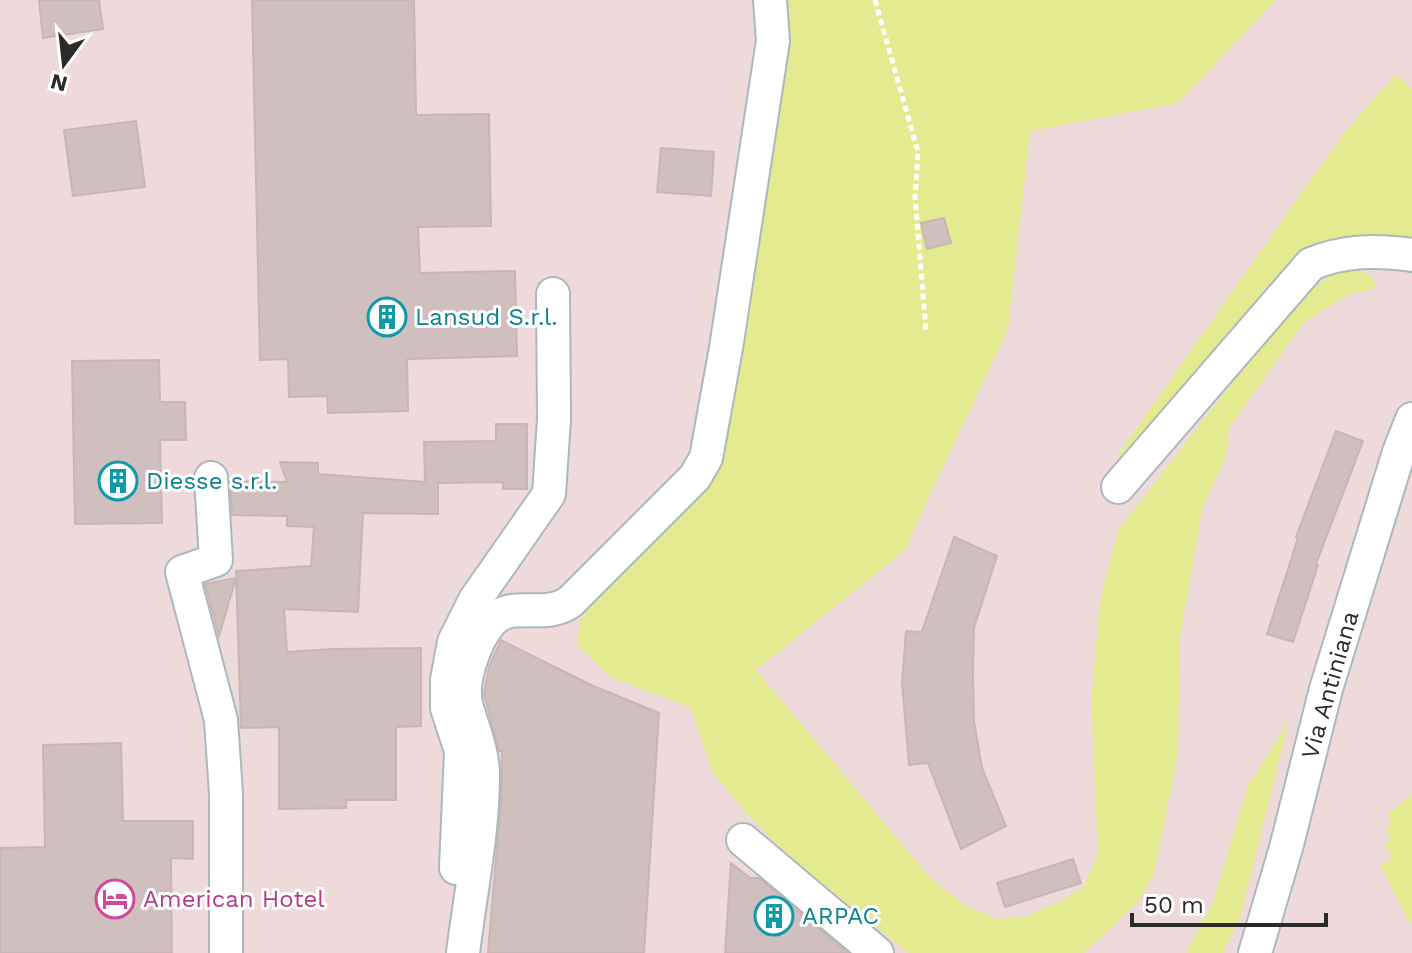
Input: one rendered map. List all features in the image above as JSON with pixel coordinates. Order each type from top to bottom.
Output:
[{"type":"street","points":[[463,953],[483,773],[473,721],[465,701],[476,648],[490,623],[500,614],[558,611],[570,602],[695,477],[706,458],[773,41],[770,0]]},
{"type":"street","points":[[1118,487],[1311,264],[1332,255],[1353,252],[1412,255]]},
{"type":"street","points":[[454,953],[461,751],[447,708],[447,680],[454,642],[475,600],[549,494],[554,419],[553,294]]},
{"type":"street","name":"Via Antiniana","points":[[1255,953],[1286,848],[1326,689],[1412,419]]},
{"type":"street","points":[[211,478],[216,560],[182,572],[221,720],[237,918],[226,953]]},
{"type":"street","points":[[743,840],[877,953]]},
{"type":"path","points":[[875,0],[918,152],[915,197],[926,331]]},
{"type":"green space","points":[[780,0],[1276,0],[1178,103],[1030,131],[1008,329],[904,551],[756,670],[931,879],[966,906],[998,919],[1025,917],[1084,887],[1098,854],[1091,700],[1100,602],[1118,530],[1294,303],[1328,278],[1354,266],[1371,276],[1376,286],[1351,293],[1304,322],[1229,428],[1226,456],[1203,507],[1180,636],[1178,755],[1154,874],[1138,902],[1084,953],[908,953],[785,853],[748,815],[713,773],[690,707],[610,677],[577,644],[580,621],[602,588],[721,466],[784,41]]},
{"type":"green space","points":[[1396,74],[1412,89],[1412,239],[1391,236],[1337,239],[1294,260],[1128,461],[1117,456],[1343,134]]},
{"type":"green space","points":[[1289,721],[1240,918],[1223,953],[1186,953],[1213,902],[1248,786]]},
{"type":"green space","points":[[1412,790],[1412,927],[1380,865],[1392,858],[1384,844],[1391,839],[1386,827],[1392,822],[1388,814],[1411,795]]},
{"type":"building","points":[[39,0],[99,0],[103,29],[43,38]]},
{"type":"building","points":[[252,0],[414,0],[416,115],[489,114],[491,226],[418,227],[420,273],[515,271],[517,356],[407,359],[408,411],[328,413],[327,396],[289,397],[288,359],[260,360]]},
{"type":"building","points":[[136,121],[145,187],[73,196],[64,130]]},
{"type":"building","points":[[661,148],[714,152],[711,196],[657,192]]},
{"type":"building","points":[[944,218],[951,243],[927,249],[921,223]]},
{"type":"building","name":"Diesse s.r.l.","points":[[159,360],[160,402],[185,402],[186,440],[160,440],[162,523],[75,524],[72,361]]},
{"type":"building","points":[[496,424],[527,424],[527,489],[503,489],[503,482],[438,483],[438,514],[363,513],[358,612],[284,609],[287,652],[421,648],[421,726],[396,727],[396,800],[346,800],[346,808],[279,809],[279,727],[241,728],[236,571],[311,566],[314,527],[287,526],[287,516],[232,515],[230,481],[287,482],[280,462],[318,463],[318,474],[425,482],[424,442],[496,441]]},
{"type":"building","points":[[1336,431],[1363,441],[1316,564],[1293,642],[1267,634],[1296,537]]},
{"type":"building","points":[[954,537],[997,556],[974,628],[974,721],[982,768],[1006,826],[961,849],[928,763],[909,765],[902,683],[906,631],[922,632]]},
{"type":"building","points":[[236,578],[219,636],[205,584]]},
{"type":"building","points":[[501,640],[591,685],[659,713],[644,953],[488,953],[502,751],[499,751],[484,694],[489,667]]},
{"type":"building","points":[[121,743],[123,821],[193,821],[193,859],[171,858],[172,953],[0,953],[0,848],[45,847],[43,745]]},
{"type":"building","points":[[1073,859],[1081,883],[1005,907],[997,883]]},
{"type":"building","name":"ARPAC","points":[[731,863],[750,878],[759,878],[848,953],[725,953]]},
{"type":"place","name":"Lansud S.r.l.","points":[[387,317]]},
{"type":"place","name":"Diesse s.r.l.","points":[[118,481]]},
{"type":"place","name":"American Hotel","points":[[115,899]]},
{"type":"place","name":"ARPAC","points":[[774,916]]}]
